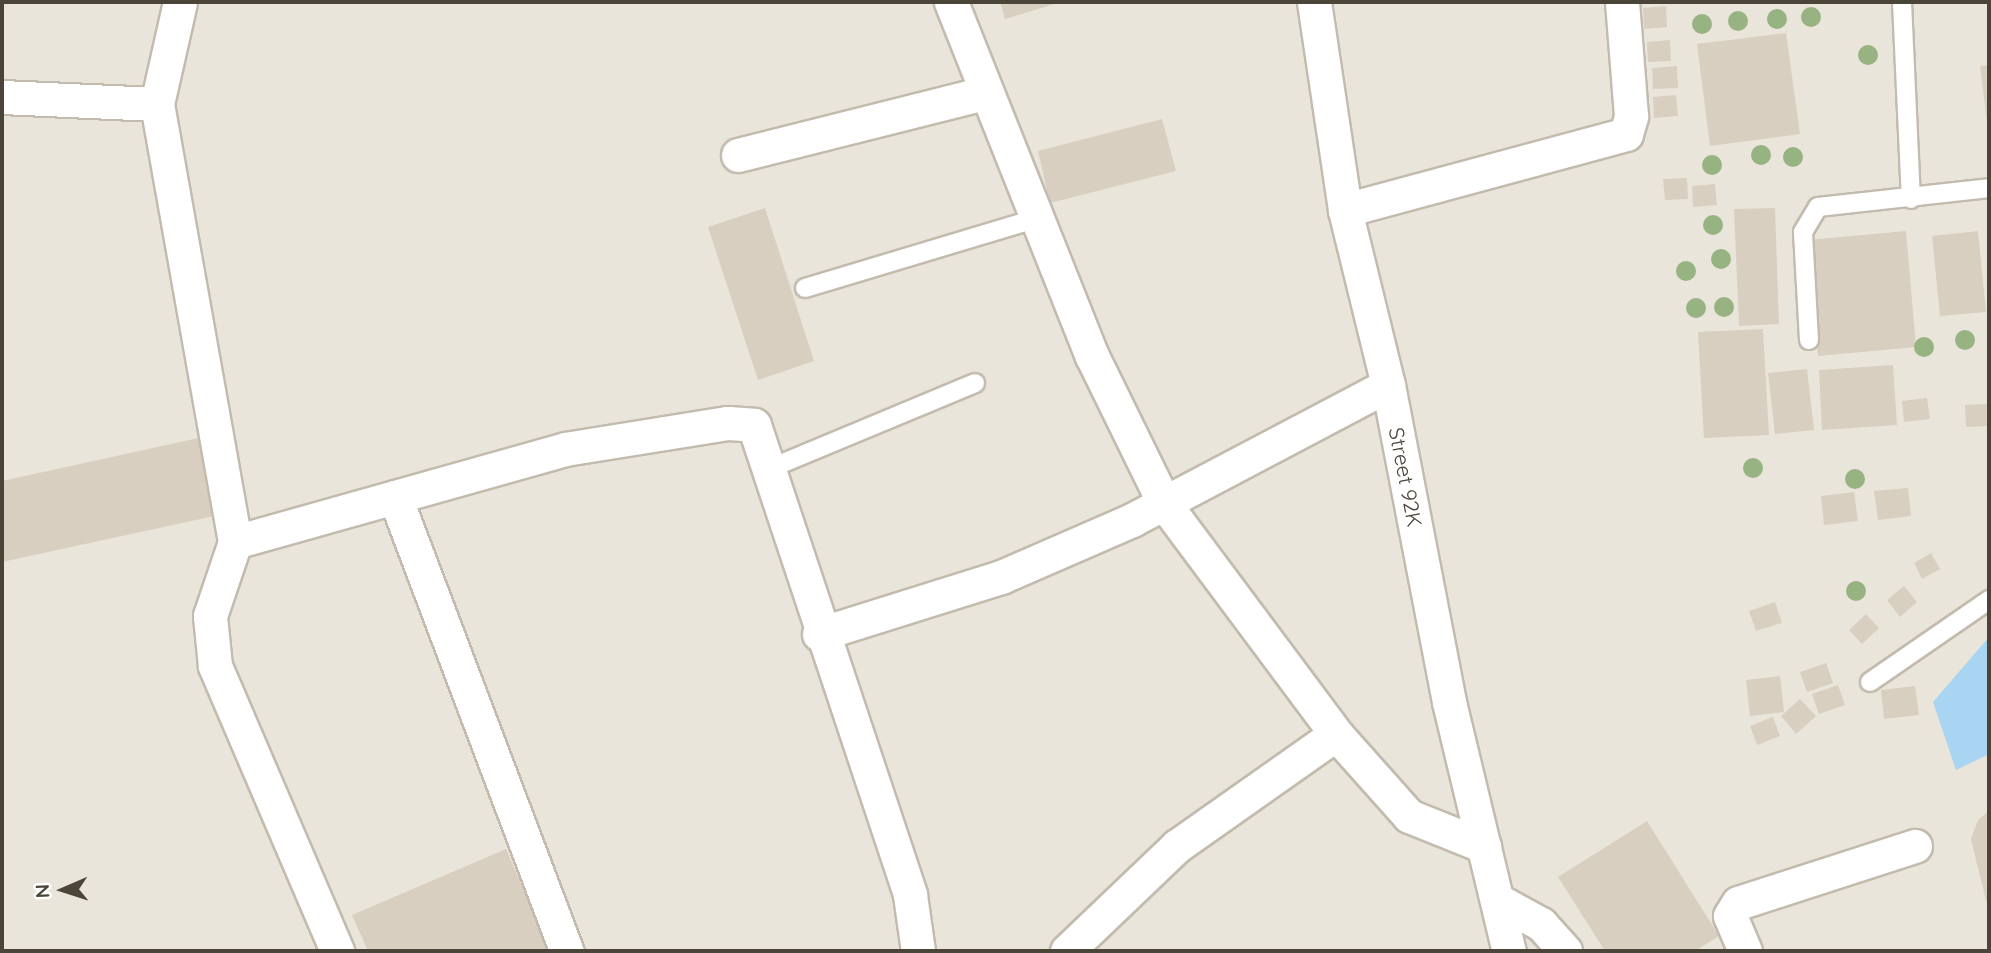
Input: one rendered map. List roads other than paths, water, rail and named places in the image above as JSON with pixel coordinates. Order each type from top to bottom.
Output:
[{"type":"street","points":[[180,2],[157,104],[235,542],[210,616],[215,666],[337,951]]},
{"type":"street","points":[[951,2],[984,93],[1092,356],[1164,503],[1336,734],[1409,816],[1484,846]]},
{"type":"street","name":"Street 92K","points":[[1314,2],[1345,210],[1388,384],[1449,702],[1509,951]]},
{"type":"street","points":[[1345,210],[1626,134],[1631,116],[1622,2]]},
{"type":"street","points":[[738,155],[984,93]]},
{"type":"street","points":[[2,97],[157,104]]},
{"type":"street","points":[[819,634],[1001,577],[1164,503],[1388,384]]},
{"type":"street","points":[[235,542],[565,449],[728,423],[754,425],[771,468],[819,634],[909,895],[918,951]]},
{"type":"street","points":[[395,497],[567,951]]},
{"type":"street","points":[[1068,951],[1177,846],[1336,734]]},
{"type":"street","points":[[1745,951],[1730,916],[1738,903],[1915,846]]},
{"type":"street","points":[[1497,900],[1541,924],[1565,951]]},
{"type":"lane","points":[[1902,2],[1910,199]]},
{"type":"lane","points":[[1810,340],[1803,232],[1818,207],[1910,199],[1989,188]]},
{"type":"lane","points":[[805,288],[1035,219]]},
{"type":"lane","points":[[771,468],[975,383]]},
{"type":"lane","points":[[1870,682],[1989,600]]},
{"type":"water","points":[[1989,637],[1989,754],[1956,770],[1933,702]]}]
